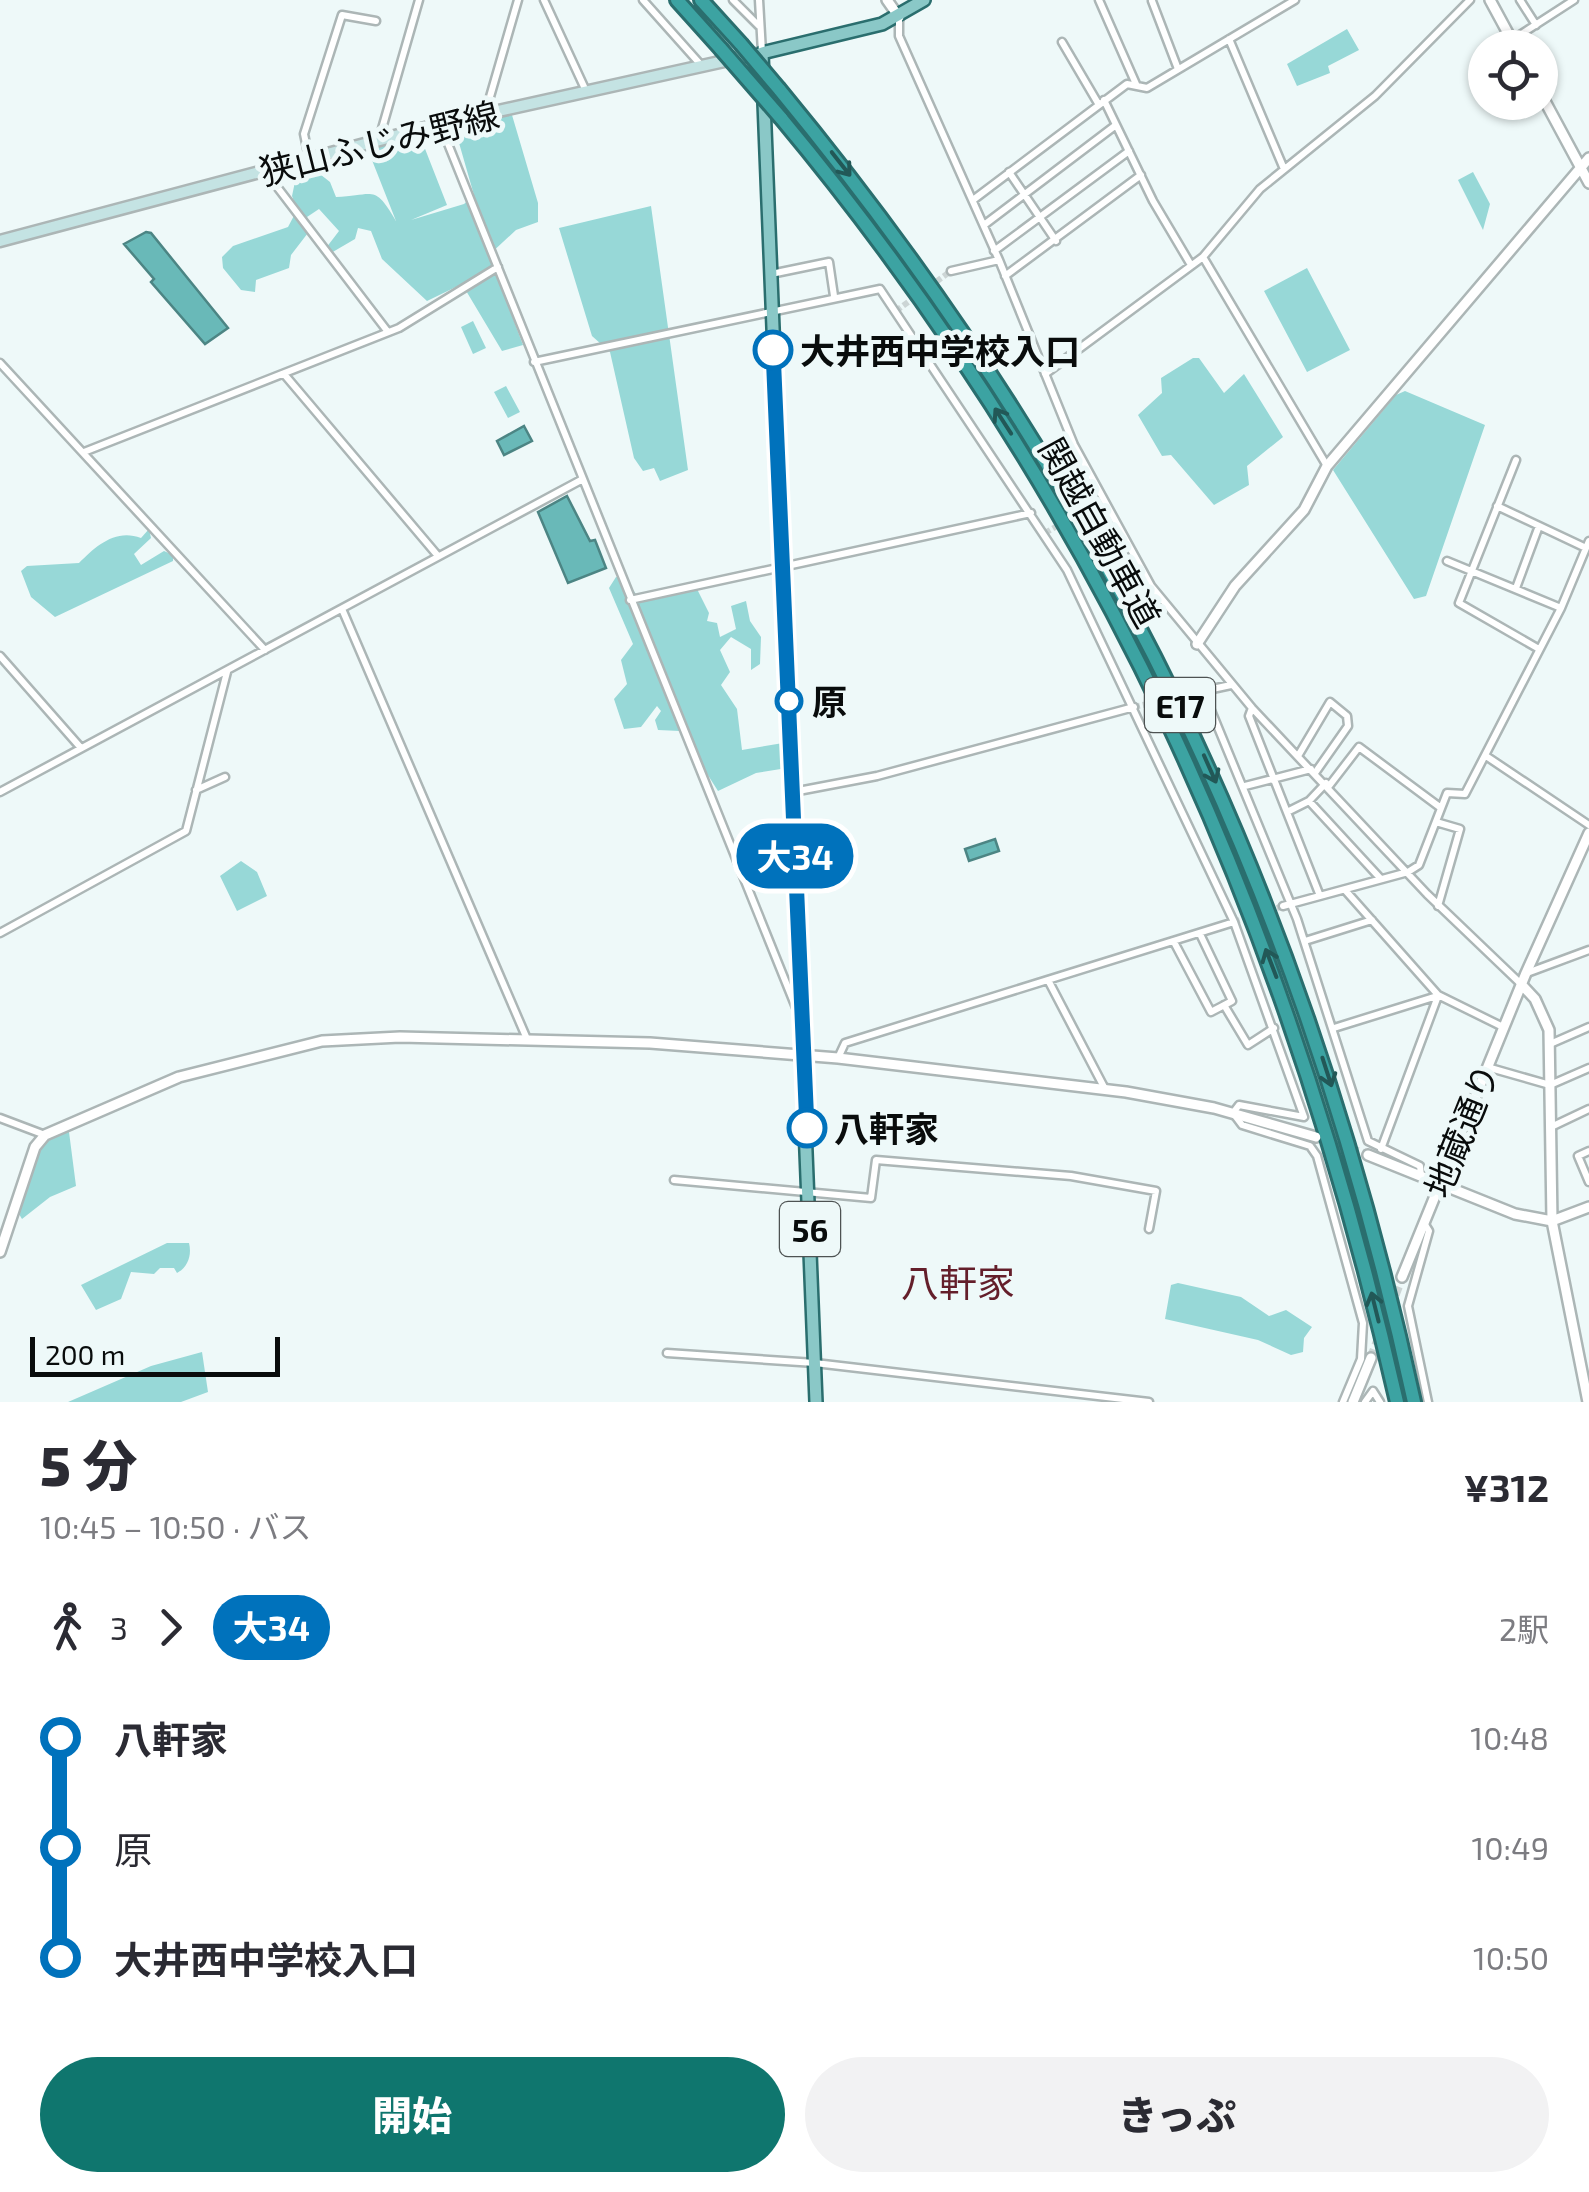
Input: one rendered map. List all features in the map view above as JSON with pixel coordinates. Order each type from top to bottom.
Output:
[{"type":"highway","name":"関越自動車道","points":[[677,0],[781,118],[908,282],[1007,428],[1103,590],[1232,863],[1296,1036],[1339,1167],[1397,1402]]},
{"type":"highway","name":"関越自動車道","points":[[701,0],[780,88],[904,247],[1022,420],[1118,582],[1201,749],[1272,915],[1326,1068],[1371,1220],[1414,1402]]},
{"type":"main road","points":[[762,53],[898,17],[924,0]]},
{"type":"main road","name":"狭山ふじみ野線","points":[[0,241],[379,139],[762,53]]},
{"type":"main road","name":"56","points":[[762,53],[816,1402]]},
{"type":"street","points":[[379,139],[420,0]]},
{"type":"street","points":[[485,114],[518,0]]},
{"type":"street","points":[[544,0],[586,92]]},
{"type":"street","points":[[643,0],[701,66]]},
{"type":"street","points":[[734,0],[759,26]]},
{"type":"street","points":[[759,0],[762,53]]},
{"type":"street","points":[[887,0],[898,17],[899,36],[1006,276],[1074,445],[1151,586],[1252,708],[1438,906],[1521,984],[1545,1017],[1550,1044],[1552,1221],[1588,1402]]},
{"type":"street","points":[[1100,0],[1137,85]]},
{"type":"street","points":[[973,200],[1127,84],[1147,88],[1294,0]]},
{"type":"street","points":[[1045,374],[1202,257],[1260,189],[1375,96],[1470,0]]},
{"type":"street","points":[[1490,0],[1506,30]]},
{"type":"street","points":[[1520,0],[1536,25]]},
{"type":"street","points":[[1530,30],[1574,0]]},
{"type":"street","points":[[1152,2],[1178,69]]},
{"type":"street","points":[[309,158],[304,134],[342,15],[376,21]]},
{"type":"street","points":[[1229,40],[1284,169]]},
{"type":"street","points":[[1062,42],[1116,125],[1192,265]]},
{"type":"street","points":[[1555,120],[1589,183]]},
{"type":"street","points":[[440,124],[581,480],[703,773],[788,996],[803,1020]]},
{"type":"street","points":[[984,225],[1116,125]]},
{"type":"street","points":[[994,251],[1129,151]]},
{"type":"street","points":[[1197,644],[1235,586],[1304,510],[1327,466],[1589,158]]},
{"type":"street","points":[[265,170],[388,332]]},
{"type":"street","points":[[1009,172],[1056,242]]},
{"type":"street","points":[[1006,276],[1141,176]]},
{"type":"street","points":[[1202,257],[1327,466]]},
{"type":"street","points":[[950,271],[999,260]]},
{"type":"street","points":[[770,274],[828,262],[834,296]]},
{"type":"street","points":[[84,452],[388,332],[498,267]]},
{"type":"street","points":[[534,362],[880,289],[1068,570],[1234,922],[1303,1120],[1240,1106],[1233,1113]]},
{"type":"street","points":[[0,363],[265,650]]},
{"type":"street","points":[[284,374],[438,556]]},
{"type":"street","points":[[1516,460],[1459,603],[1540,648]]},
{"type":"street","points":[[0,792],[581,480]]},
{"type":"street","points":[[1287,904],[1418,866],[1447,792],[1465,794],[1486,756],[1580,568],[1588,544],[1498,506]]},
{"type":"street","points":[[630,600],[1031,513]]},
{"type":"street","points":[[1516,588],[1539,526]]},
{"type":"street","points":[[1448,561],[1560,608]]},
{"type":"street","points":[[1580,568],[1589,572]]},
{"type":"street","points":[[342,610],[527,1039]]},
{"type":"street","points":[[0,656],[81,748]]},
{"type":"street","points":[[0,933],[184,833],[227,671]]},
{"type":"street","points":[[1231,685],[1203,691],[1305,941],[1368,1141],[1420,1166],[1421,1176]]},
{"type":"street","points":[[1245,786],[1313,771],[1348,726],[1346,716],[1330,702],[1298,756]]},
{"type":"street","points":[[792,792],[877,776],[1134,707]]},
{"type":"street","points":[[1252,708],[1249,716],[1320,896]]},
{"type":"street","points":[[1287,812],[1327,785],[1359,747],[1441,808]]},
{"type":"street","points":[[1486,756],[1589,829]]},
{"type":"street","points":[[196,790],[225,777]]},
{"type":"street","points":[[1309,800],[1380,878]]},
{"type":"street","points":[[1436,822],[1460,829],[1438,906]]},
{"type":"street","name":"地蔵通り","points":[[1402,1278],[1438,1183],[1589,829]]},
{"type":"street","points":[[1345,890],[1438,996],[1503,1027]]},
{"type":"street","points":[[1305,941],[1372,920]]},
{"type":"street","points":[[838,1058],[844,1043],[1234,922]]},
{"type":"street","points":[[1174,942],[1211,1012],[1232,1001],[1200,934]]},
{"type":"street","points":[[1526,973],[1589,950]]},
{"type":"street","points":[[1048,980],[1105,1090]]},
{"type":"street","points":[[1334,1028],[1438,996]]},
{"type":"street","points":[[1381,1149],[1438,996]]},
{"type":"street","points":[[1224,1005],[1248,1045],[1274,1028]]},
{"type":"street","points":[[1550,1044],[1589,1027]]},
{"type":"street","points":[[0,1250],[35,1147],[45,1135],[179,1077],[322,1041],[527,1039],[650,1043],[838,1058],[1105,1090],[1233,1113],[1316,1137]]},
{"type":"street","points":[[1488,1067],[1550,1085],[1589,1068]]},
{"type":"street","points":[[1550,1128],[1589,1109]]},
{"type":"street","points":[[1233,1113],[1242,1125],[1310,1146],[1317,1156],[1363,1323],[1360,1359],[1344,1402]]},
{"type":"street","points":[[0,1118],[45,1135]]},
{"type":"street","points":[[1589,1151],[1578,1156],[1589,1182]]},
{"type":"street","points":[[1368,1155],[1495,1208],[1552,1221],[1589,1207]]},
{"type":"street","points":[[674,1180],[871,1198],[876,1160],[1071,1176],[1156,1192],[1149,1229]]},
{"type":"street","points":[[1423,1222],[1429,1232],[1408,1306],[1428,1402]]},
{"type":"street","points":[[667,1353],[815,1363],[1150,1402]]},
{"type":"street","points":[[1354,1402],[1371,1358]]},
{"type":"street","points":[[1365,1402],[1373,1391],[1380,1402]]},
{"type":"shaded area","points":[[1347,29],[1359,50],[1328,66],[1330,73],[1297,86],[1287,64]]},
{"type":"shaded area","points":[[512,115],[538,203],[538,222],[516,230],[489,255],[523,345],[502,351],[462,284],[427,301],[382,259],[371,231],[358,228],[355,239],[331,253],[326,248],[339,231],[319,209],[307,217],[311,229],[291,255],[289,268],[256,280],[255,292],[241,290],[223,268],[222,257],[233,246],[288,227],[297,210],[292,196],[296,177],[311,167],[330,182],[336,197],[377,196],[396,221],[368,150],[420,136],[447,205],[411,220],[464,204],[474,195],[455,129]]},
{"type":"shaded area","points":[[1473,172],[1490,204],[1483,230],[1458,180]]},
{"type":"shaded area","points":[[651,206],[688,470],[660,481],[654,468],[643,471],[634,458],[610,352],[592,336],[559,228]]},
{"type":"shaded area","points":[[151,233],[228,328],[205,344],[124,244]]},
{"type":"shaded area","points":[[1307,268],[1350,350],[1307,372],[1264,291]]},
{"type":"shaded area","points":[[473,321],[486,348],[473,354],[461,327]]},
{"type":"shaded area","points":[[1199,358],[1224,393],[1244,374],[1283,437],[1247,466],[1249,485],[1214,505],[1171,455],[1162,456],[1138,415],[1162,393],[1161,378]]},
{"type":"shaded area","points":[[506,386],[520,412],[508,418],[494,392]]},
{"type":"shaded area","points":[[1405,391],[1485,425],[1426,596],[1414,599],[1333,470],[1396,395]]},
{"type":"shaded area","points":[[524,426],[532,441],[504,455],[497,441]]},
{"type":"shaded area","points":[[567,496],[590,541],[595,540],[606,568],[568,583],[538,512]]},
{"type":"shaded area","points":[[149,529],[151,538],[134,554],[141,565],[164,551],[173,555],[173,561],[55,617],[31,597],[21,571],[27,566],[79,563],[114,537],[141,538]]},
{"type":"shaded area","points":[[616,577],[625,578],[640,600],[697,589],[709,613],[707,621],[717,623],[720,637],[736,629],[731,606],[746,601],[750,621],[761,637],[760,664],[751,670],[751,649],[731,637],[720,650],[730,672],[721,685],[737,709],[742,750],[783,743],[788,751],[787,768],[756,773],[718,791],[680,731],[658,730],[655,720],[661,711],[657,706],[641,727],[624,729],[614,699],[627,684],[621,660],[633,644],[609,588]]},
{"type":"shaded area","points":[[995,839],[999,851],[969,861],[965,849]]},
{"type":"shaded area","points":[[241,861],[257,872],[267,896],[237,911],[220,876]]},
{"type":"shaded area","points":[[63,1131],[69,1132],[76,1186],[50,1197],[22,1219],[19,1214],[39,1146]]},
{"type":"shaded area","points":[[167,1243],[189,1243],[188,1260],[181,1270],[131,1272],[121,1299],[96,1310],[81,1285]]},
{"type":"shaded area","points":[[1178,1283],[1241,1297],[1269,1316],[1286,1310],[1312,1327],[1304,1338],[1303,1352],[1291,1355],[1258,1340],[1165,1319],[1171,1285]]},
{"type":"shaded area","points":[[202,1352],[208,1392],[181,1402],[68,1402],[151,1366]]},
{"type":"tunnel","points":[[929,287],[951,271]]},
{"type":"tunnel","points":[[896,311],[915,297]]},
{"type":"tunnel","points":[[1045,533],[1104,499]]},
{"type":"tunnel","points":[[1134,707],[1203,691]]},
{"type":"tunnel","points":[[1234,922],[1283,906]]},
{"type":"tunnel","points":[[1324,1140],[1368,1155]]},
{"type":"tunnel","points":[[1371,1358],[1402,1277]]},
{"type":"bus line","name":"大34","points":[[773,350],[807,1128]]},
{"type":"place","name":"大井西中学校入口","points":[[773,350]]},
{"type":"place","name":"原","points":[[789,701]]},
{"type":"place","name":"八軒家","points":[[807,1128]]},
{"type":"district","name":"八軒家","points":[[958,1282]]}]
